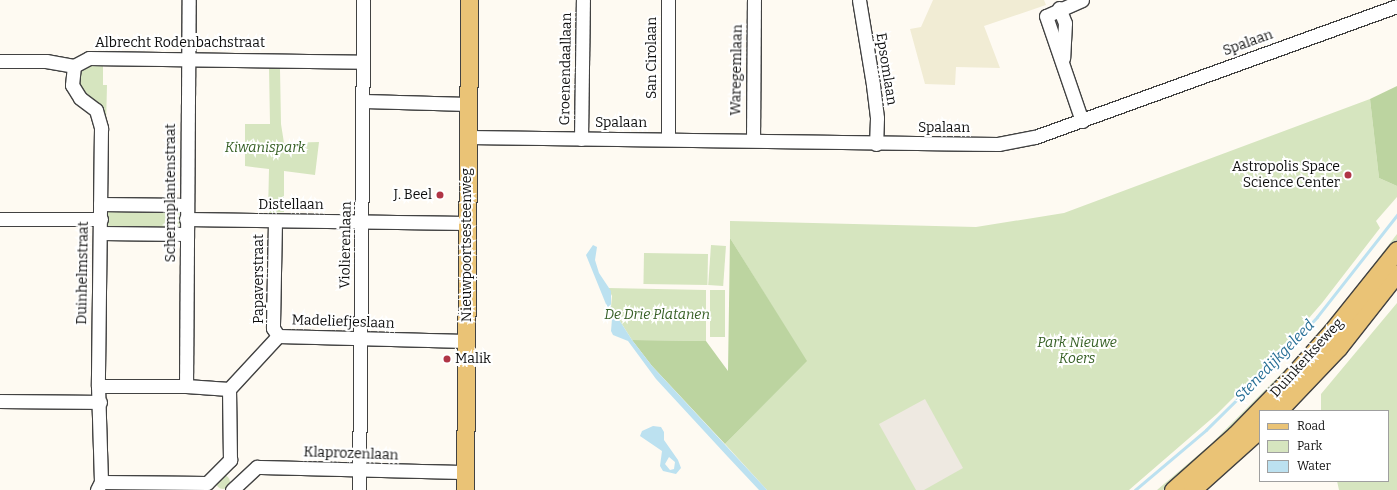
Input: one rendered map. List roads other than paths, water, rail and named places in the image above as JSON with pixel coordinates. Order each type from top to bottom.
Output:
[{"type":"main road","name":"Nieuwpoortsesteenweg","points":[[465,490],[469,0]]},
{"type":"main road","name":"Duinkerkseweg","points":[[1260,410],[1285,384],[1332,331],[1397,250]]},
{"type":"main road","name":"Duinkerkseweg","points":[[1279,410],[1338,348],[1397,273]]},
{"type":"main road","name":"Duinkerkseweg","points":[[1173,490],[1235,435],[1259,411]]},
{"type":"main road","points":[[1192,490],[1259,430]]},
{"type":"street","name":"Schermplantenstraat","points":[[186,386],[186,205],[189,0]]},
{"type":"street","name":"Violierenlaan","points":[[360,490],[364,100],[363,0]]},
{"type":"street","name":"Groenendaallaan","points":[[581,138],[583,0]]},
{"type":"street","name":"San Cirolaan","points":[[668,0],[668,139]]},
{"type":"street","name":"Waregemlaan","points":[[752,140],[754,0]]},
{"type":"street","name":"Epsomlaan","points":[[859,0],[874,92],[877,118],[876,144]]},
{"type":"street","points":[[1082,0],[1059,8],[1046,16],[1082,120]]},
{"type":"street","name":"Spalaan","points":[[468,137],[752,140],[876,144],[998,144],[1035,137],[1397,6]]},
{"type":"street","name":"Albrecht Rodenbachstraat","points":[[74,66],[89,58],[363,62]]},
{"type":"street","points":[[0,61],[46,61],[74,66]]},
{"type":"street","name":"Duinhelmstraat","points":[[74,66],[72,85],[80,98],[96,110],[101,128],[100,219],[102,233],[98,386],[100,402],[99,486]]},
{"type":"street","points":[[364,100],[468,104]]},
{"type":"street","points":[[100,204],[186,205]]},
{"type":"street","points":[[0,219],[100,219]]},
{"type":"street","name":"Distellaan","points":[[186,219],[467,223]]},
{"type":"street","name":"Papaverstraat","points":[[275,221],[273,328],[278,336]]},
{"type":"street","points":[[102,233],[186,234]]},
{"type":"street","name":"Madeliefjeslaan","points":[[229,389],[278,336],[466,341]]},
{"type":"street","points":[[98,386],[186,386],[229,389],[230,460],[207,483],[99,486]]},
{"type":"street","points":[[0,401],[100,402]]},
{"type":"street","points":[[224,466],[236,486]]},
{"type":"street","name":"Klaprozenlaan","points":[[236,486],[257,467],[360,471],[465,472]]},
{"type":"water","points":[[593,245],[597,247],[595,260],[599,273],[611,291],[611,307],[632,340],[652,366],[767,490],[759,490],[728,457],[656,379],[628,341],[613,335],[611,331],[612,319],[586,255]]},
{"type":"water","points":[[653,426],[661,427],[664,432],[664,440],[678,460],[681,468],[676,474],[663,471],[660,466],[662,451],[640,436],[642,431]],"holes":[[[669,457],[675,462],[674,469],[670,470],[665,464]]]},
{"type":"waterway","name":"Stenedijkgeleed","points":[[1135,490],[1206,430],[1276,361],[1317,317],[1397,215]]},
{"type":"place","name":"Astropolis Space Science Center","points":[[1348,175]]},
{"type":"place","name":"J. Beel","points":[[440,195]]},
{"type":"place","name":"Malik","points":[[447,359]]},
{"type":"park label","name":"Kiwanispark","points":[[265,148]]},
{"type":"park label","name":"De Drie Platanen","points":[[657,315]]},
{"type":"park label","name":"Park Nieuwe Koers","points":[[1077,352]]}]
